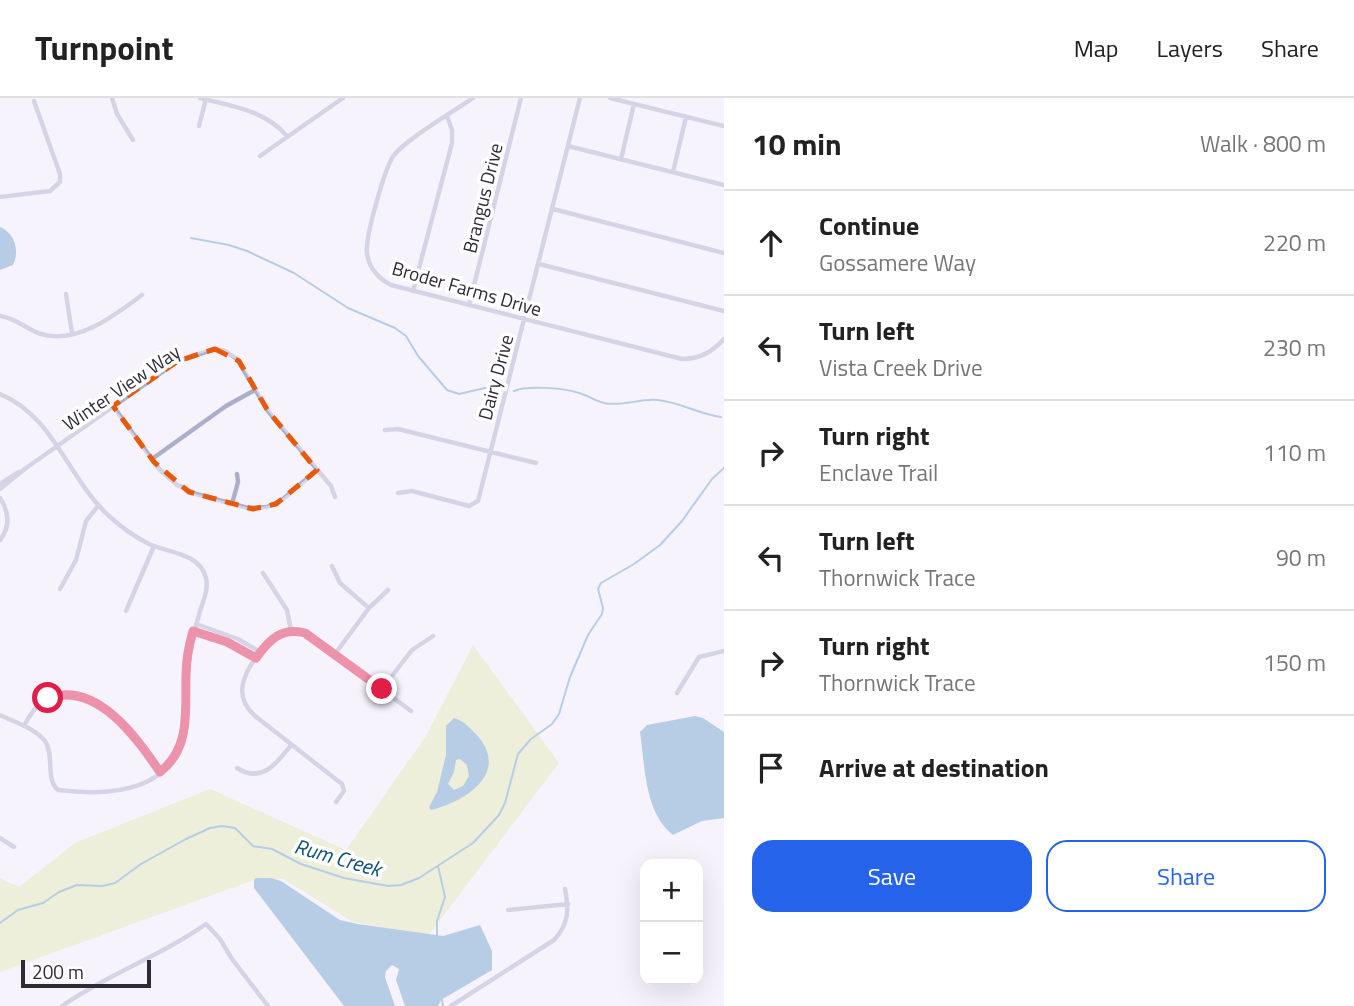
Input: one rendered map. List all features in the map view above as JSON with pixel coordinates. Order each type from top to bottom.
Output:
[{"type":"street","points":[[112,98],[117,114],[133,140]]},
{"type":"street","points":[[326,98],[332,105]]},
{"type":"street","points":[[260,156],[343,98]]},
{"type":"street","name":"Broder Farms Drive","points":[[473,98],[400,149],[392,158],[385,172],[367,246],[368,260],[380,279],[413,291],[682,359],[702,356],[724,339]]},
{"type":"street","name":"Brangus Drive","points":[[469,305],[521,98]]},
{"type":"street","name":"Dairy Drive","points":[[398,493],[412,491],[472,505],[478,501],[580,98]]},
{"type":"street","points":[[610,98],[724,126]]},
{"type":"street","points":[[199,125],[203,99],[261,115],[287,136]]},
{"type":"street","points":[[0,197],[50,191],[60,182],[60,174],[34,101]]},
{"type":"street","points":[[621,159],[634,104]]},
{"type":"street","points":[[413,291],[452,143],[452,130],[447,116]]},
{"type":"street","points":[[673,172],[686,117]]},
{"type":"street","points":[[568,146],[724,184]]},
{"type":"street","points":[[553,209],[724,253]]},
{"type":"street","points":[[539,264],[724,311]]},
{"type":"street","points":[[65,294],[72,333]]},
{"type":"street","points":[[0,316],[11,318],[42,335],[55,336],[98,326],[142,295]]},
{"type":"street","name":"Winter View Way","points":[[0,484],[178,361],[215,349],[225,351],[237,359],[272,417],[333,489],[335,497]]},
{"type":"street","points":[[152,459],[226,406],[255,390]]},
{"type":"street","points":[[0,394],[27,410],[99,506],[118,524],[154,546],[192,559],[203,572],[206,587],[187,663],[183,739],[174,758],[160,772],[138,786],[118,792],[60,790],[54,787],[51,754],[47,744],[36,733],[0,715]]},
{"type":"street","points":[[113,406],[165,475],[183,489],[253,509],[272,506],[282,500],[317,470]]},
{"type":"street","points":[[385,430],[398,429],[536,463]]},
{"type":"street","name":"Winter View Way","points":[[0,489],[23,470]]},
{"type":"street","points":[[232,504],[237,474]]},
{"type":"street","points":[[0,498],[6,507],[8,522],[0,540]]},
{"type":"street","points":[[60,589],[76,561],[86,521],[99,506]]},
{"type":"street","points":[[126,611],[154,546]]},
{"type":"street","points":[[332,566],[340,583],[369,608]]},
{"type":"street","points":[[263,573],[287,610],[290,630]]},
{"type":"street","points":[[335,654],[369,608],[388,590]]},
{"type":"street","points":[[195,624],[229,636],[260,652]]},
{"type":"street","points":[[335,802],[344,791],[342,784],[255,716],[244,703],[242,682],[245,672],[260,652],[275,636],[290,630],[310,635],[411,711]]},
{"type":"street","points":[[193,631],[227,642],[256,658]]},
{"type":"street","points":[[227,642],[229,636]]},
{"type":"street","points":[[382,689],[412,650],[433,636]]},
{"type":"street","points":[[677,693],[699,657],[724,651]]},
{"type":"street","points":[[24,726],[37,705],[50,697],[66,695],[89,699],[100,705],[138,742],[160,772]]},
{"type":"street","points":[[237,768],[247,773],[265,772],[273,767],[291,745]]},
{"type":"street","points":[[0,838],[14,847]]},
{"type":"street","points":[[451,1006],[554,940],[565,925],[568,904],[565,889]]},
{"type":"street","points":[[508,910],[568,904]]},
{"type":"street","points":[[62,1006],[87,988],[156,954],[205,924],[220,939],[268,1006]]},
{"type":"highlighted area","points":[[215,349],[239,361],[268,411],[317,470],[276,504],[253,509],[189,492],[154,462],[113,406],[178,361]]},
{"type":"green space","points":[[473,645],[559,763],[428,936],[353,922],[283,879],[254,880],[0,972],[0,878],[19,887],[75,843],[210,789],[346,850],[426,736]]},
{"type":"water","points":[[0,227],[13,238],[16,254],[13,265],[0,270]]},
{"type":"water","points":[[695,716],[703,718],[724,732],[724,818],[702,821],[673,835],[663,825],[651,801],[640,732],[647,725]]},
{"type":"water","points":[[454,718],[466,724],[486,748],[489,761],[487,772],[470,792],[445,806],[431,810],[429,807],[437,792],[446,755],[446,726]],"holes":[[[460,759],[467,765],[469,776],[463,786],[454,790],[448,784],[456,760]]]},
{"type":"water","points":[[256,878],[281,881],[340,920],[358,924],[443,936],[480,925],[492,951],[492,970],[441,1000],[438,1006],[405,1006],[396,980],[399,969],[392,965],[386,971],[385,977],[395,1006],[344,1006],[254,888]]},
{"type":"waterway","points":[[191,238],[247,251],[294,273],[348,308],[395,328],[406,336],[418,356],[447,390],[459,394],[485,388],[501,388]]},
{"type":"waterway","points":[[514,391],[537,388],[565,390],[611,404],[658,400],[721,417]]},
{"type":"waterway","name":"Rum Creek","points":[[0,923],[18,910],[43,903],[59,892],[77,885],[102,886],[115,883],[141,864],[186,839],[210,828],[222,826],[235,828],[253,846],[272,849],[301,864],[344,878],[388,886],[401,885],[419,878],[473,843],[499,815],[505,803],[518,754],[531,739],[552,724],[559,714],[570,677],[588,635],[602,614],[598,589],[601,583],[660,545],[682,521],[712,479],[724,468]]},
{"type":"waterway","points":[[437,938],[437,921],[445,897],[438,866]]},
{"type":"waterway","points":[[442,1000],[443,1006]]},
{"type":"route","points":[[48,698],[60,695],[80,696],[98,703],[138,742],[160,772],[174,758],[183,739],[187,663],[193,631],[227,642],[256,658],[265,645],[280,633],[290,630],[305,633],[382,689]]}]
